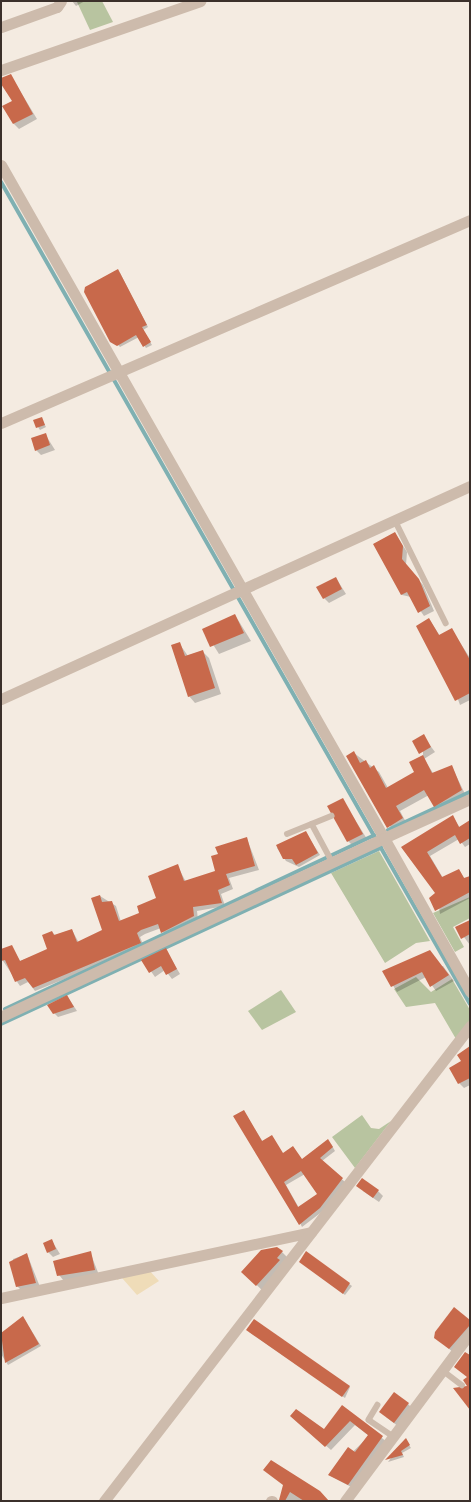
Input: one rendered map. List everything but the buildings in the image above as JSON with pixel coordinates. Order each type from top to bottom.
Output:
[{"type":"street","points":[[2,24],[57,7],[61,1]]},
{"type":"street","points":[[1,70],[200,1]]},
{"type":"street","points":[[1,165],[114,374],[380,840],[470,992]]},
{"type":"street","points":[[1,423],[470,220]]},
{"type":"street","points":[[1,699],[470,486]]},
{"type":"street","points":[[1,1017],[330,858],[380,840],[470,799]]},
{"type":"street","points":[[104,1501],[470,1026]]},
{"type":"street","points":[[1,1298],[311,1232]]},
{"type":"street","points":[[345,1501],[390,1435],[470,1333]]},
{"type":"lane","points":[[395,520],[446,623]]},
{"type":"lane","points":[[287,834],[331,816]]},
{"type":"lane","points":[[312,824],[330,858]]},
{"type":"lane","points":[[442,1370],[462,1385]]},
{"type":"lane","points":[[378,1405],[369,1420],[390,1435]]},
{"type":"green space","points":[[102,1],[113,22],[90,30],[77,2]]},
{"type":"green space","points":[[379,851],[430,941],[416,943],[385,963],[331,873]]},
{"type":"green space","points":[[470,897],[470,918],[453,927],[464,947],[455,952],[433,913]]},
{"type":"green space","points":[[416,977],[431,992],[452,979],[470,1010],[470,1021],[456,1039],[435,1003],[406,1007],[394,989]]},
{"type":"green space","points":[[281,990],[296,1012],[262,1030],[248,1011]]},
{"type":"green space","points":[[362,1115],[371,1128],[379,1129],[391,1121],[355,1168],[332,1137]]},
{"type":"sand","points":[[148,1269],[159,1281],[137,1295],[122,1278],[117,1280],[116,1276]]},
{"type":"waterway","points":[[1,182],[470,1004]]},
{"type":"waterway","points":[[388,830],[470,792]]},
{"type":"waterway","points":[[5,1009],[374,835]]},
{"type":"waterway","points":[[1,1024],[381,848]]}]
